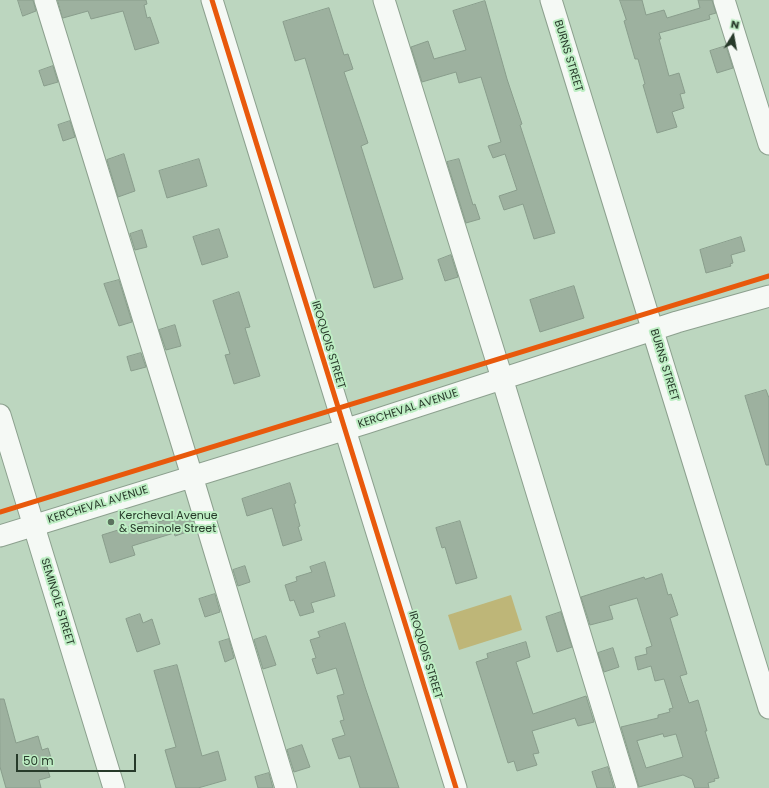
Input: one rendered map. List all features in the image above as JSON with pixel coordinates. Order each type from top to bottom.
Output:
[{"type":"street","points":[[44,0],[192,476],[286,788]]},
{"type":"street","name":"IROQUOIS STREET","points":[[212,0],[456,788]]},
{"type":"street","points":[[384,0],[502,378],[627,788]]},
{"type":"street","name":"BURNS STREET","points":[[551,0],[769,708]]},
{"type":"street","points":[[724,0],[769,144]]},
{"type":"street","name":"KERCHEVAL AVENUE","points":[[0,536],[344,429],[502,378],[769,296]]},
{"type":"street","name":"SEMINOLE STREET","points":[[0,415],[114,788]]},
{"type":"shaded area","points":[[511,595],[522,630],[459,650],[448,615]]},
{"type":"building","points":[[18,0],[33,0],[36,11],[23,16]]},
{"type":"building","points":[[58,0],[146,0],[147,4],[144,5],[147,18],[150,17],[159,43],[135,50],[123,11],[91,19],[88,11],[63,18]]},
{"type":"building","points":[[620,0],[642,0],[646,15],[664,10],[667,18],[700,8],[698,0],[712,0],[716,13],[709,15],[710,19],[659,33],[661,39],[659,39],[669,76],[679,73],[685,93],[680,94],[684,108],[672,112],[677,127],[657,133],[643,85],[645,84],[638,59],[635,59],[624,21],[626,20]]},
{"type":"building","points":[[485,1],[507,79],[522,124],[520,125],[555,233],[534,239],[523,204],[504,210],[499,196],[517,190],[505,154],[493,158],[488,146],[501,142],[481,77],[459,83],[456,72],[422,82],[411,47],[428,41],[434,59],[466,50],[453,11]]},
{"type":"building","points":[[329,8],[344,55],[348,54],[353,69],[344,72],[368,143],[361,146],[403,279],[374,288],[305,58],[295,61],[283,22]]},
{"type":"building","points":[[726,46],[733,68],[717,73],[710,51]]},
{"type":"building","points":[[53,66],[58,82],[44,86],[39,71]]},
{"type":"building","points":[[70,121],[75,137],[63,141],[58,125]]},
{"type":"building","points":[[124,154],[135,191],[118,197],[107,160]]},
{"type":"building","points":[[199,159],[207,186],[167,198],[159,171]]},
{"type":"building","points":[[459,159],[473,205],[475,204],[480,219],[466,223],[447,162]]},
{"type":"building","points":[[219,229],[228,257],[202,265],[193,237]]},
{"type":"building","points":[[142,230],[147,247],[135,250],[130,234]]},
{"type":"building","points":[[741,237],[745,251],[731,255],[733,263],[730,264],[731,266],[706,273],[700,250]]},
{"type":"building","points":[[451,255],[458,277],[445,281],[438,260]]},
{"type":"building","points":[[119,280],[132,322],[119,326],[104,284]]},
{"type":"building","points":[[574,286],[584,318],[540,332],[530,300]]},
{"type":"building","points":[[239,292],[250,327],[245,328],[260,376],[234,384],[225,355],[230,354],[213,301]]},
{"type":"building","points":[[175,325],[181,346],[166,350],[159,330]]},
{"type":"building","points":[[141,353],[146,367],[131,371],[127,357]]},
{"type":"building","points":[[766,390],[769,398],[769,465],[766,465],[745,396]]},
{"type":"building","points":[[290,483],[296,503],[294,504],[302,540],[283,546],[272,508],[247,516],[242,499]]},
{"type":"building","points":[[190,512],[196,529],[175,536],[174,533],[132,546],[135,555],[110,563],[102,535],[147,521],[148,525]]},
{"type":"building","points":[[460,521],[477,578],[456,584],[445,547],[442,548],[436,528]]},
{"type":"building","points":[[325,562],[335,596],[311,603],[314,612],[300,616],[294,600],[290,601],[285,585],[297,581],[296,577],[312,572],[310,567]]},
{"type":"building","points":[[245,566],[250,582],[238,586],[233,570]]},
{"type":"building","points":[[662,574],[668,595],[671,594],[678,615],[670,618],[687,674],[680,676],[689,703],[698,700],[707,731],[705,731],[719,778],[708,783],[709,788],[695,788],[692,779],[683,775],[639,787],[621,727],[658,718],[658,715],[670,712],[669,709],[673,708],[664,679],[655,681],[651,666],[638,670],[635,657],[647,654],[646,648],[652,646],[637,598],[609,606],[613,619],[590,625],[581,597],[644,577],[645,579]],"holes":[[[663,734],[664,737],[676,734],[683,757],[646,768],[637,741]]]},
{"type":"building","points":[[215,594],[220,612],[205,617],[199,599]]},
{"type":"building","points":[[561,612],[572,647],[557,652],[546,617]]},
{"type":"building","points":[[140,614],[143,623],[152,619],[160,644],[137,652],[126,619]]},
{"type":"building","points":[[345,623],[399,788],[360,788],[350,756],[339,759],[332,739],[345,735],[340,721],[344,720],[337,696],[344,694],[336,668],[317,674],[312,659],[316,658],[310,640],[320,637],[318,632]]},
{"type":"building","points":[[266,636],[276,665],[263,669],[254,640]]},
{"type":"building","points":[[229,639],[234,658],[225,662],[219,642]]},
{"type":"building","points":[[526,642],[530,657],[516,662],[533,714],[586,696],[594,722],[578,726],[575,718],[532,731],[539,753],[533,754],[537,765],[517,771],[514,761],[508,763],[476,662],[488,658],[487,654]]},
{"type":"building","points":[[613,648],[619,667],[604,672],[598,653]]},
{"type":"building","points":[[177,665],[202,756],[218,751],[226,780],[198,788],[176,788],[165,750],[176,747],[154,671]]},
{"type":"building","points":[[0,699],[4,699],[16,743],[38,736],[42,750],[48,748],[52,761],[46,763],[50,777],[39,780],[41,788],[6,788],[0,767]]},
{"type":"building","points":[[302,745],[310,767],[294,772],[287,750]]},
{"type":"building","points":[[608,767],[614,788],[597,788],[592,772]]},
{"type":"building","points":[[269,773],[273,788],[258,788],[255,777]]},
{"type":"cycle path","points":[[212,0],[456,788]]},
{"type":"cycle path","points":[[0,512],[769,276]]},
{"type":"place","name":"Kercheval Avenue & Seminole Street","points":[[111,522]]}]
